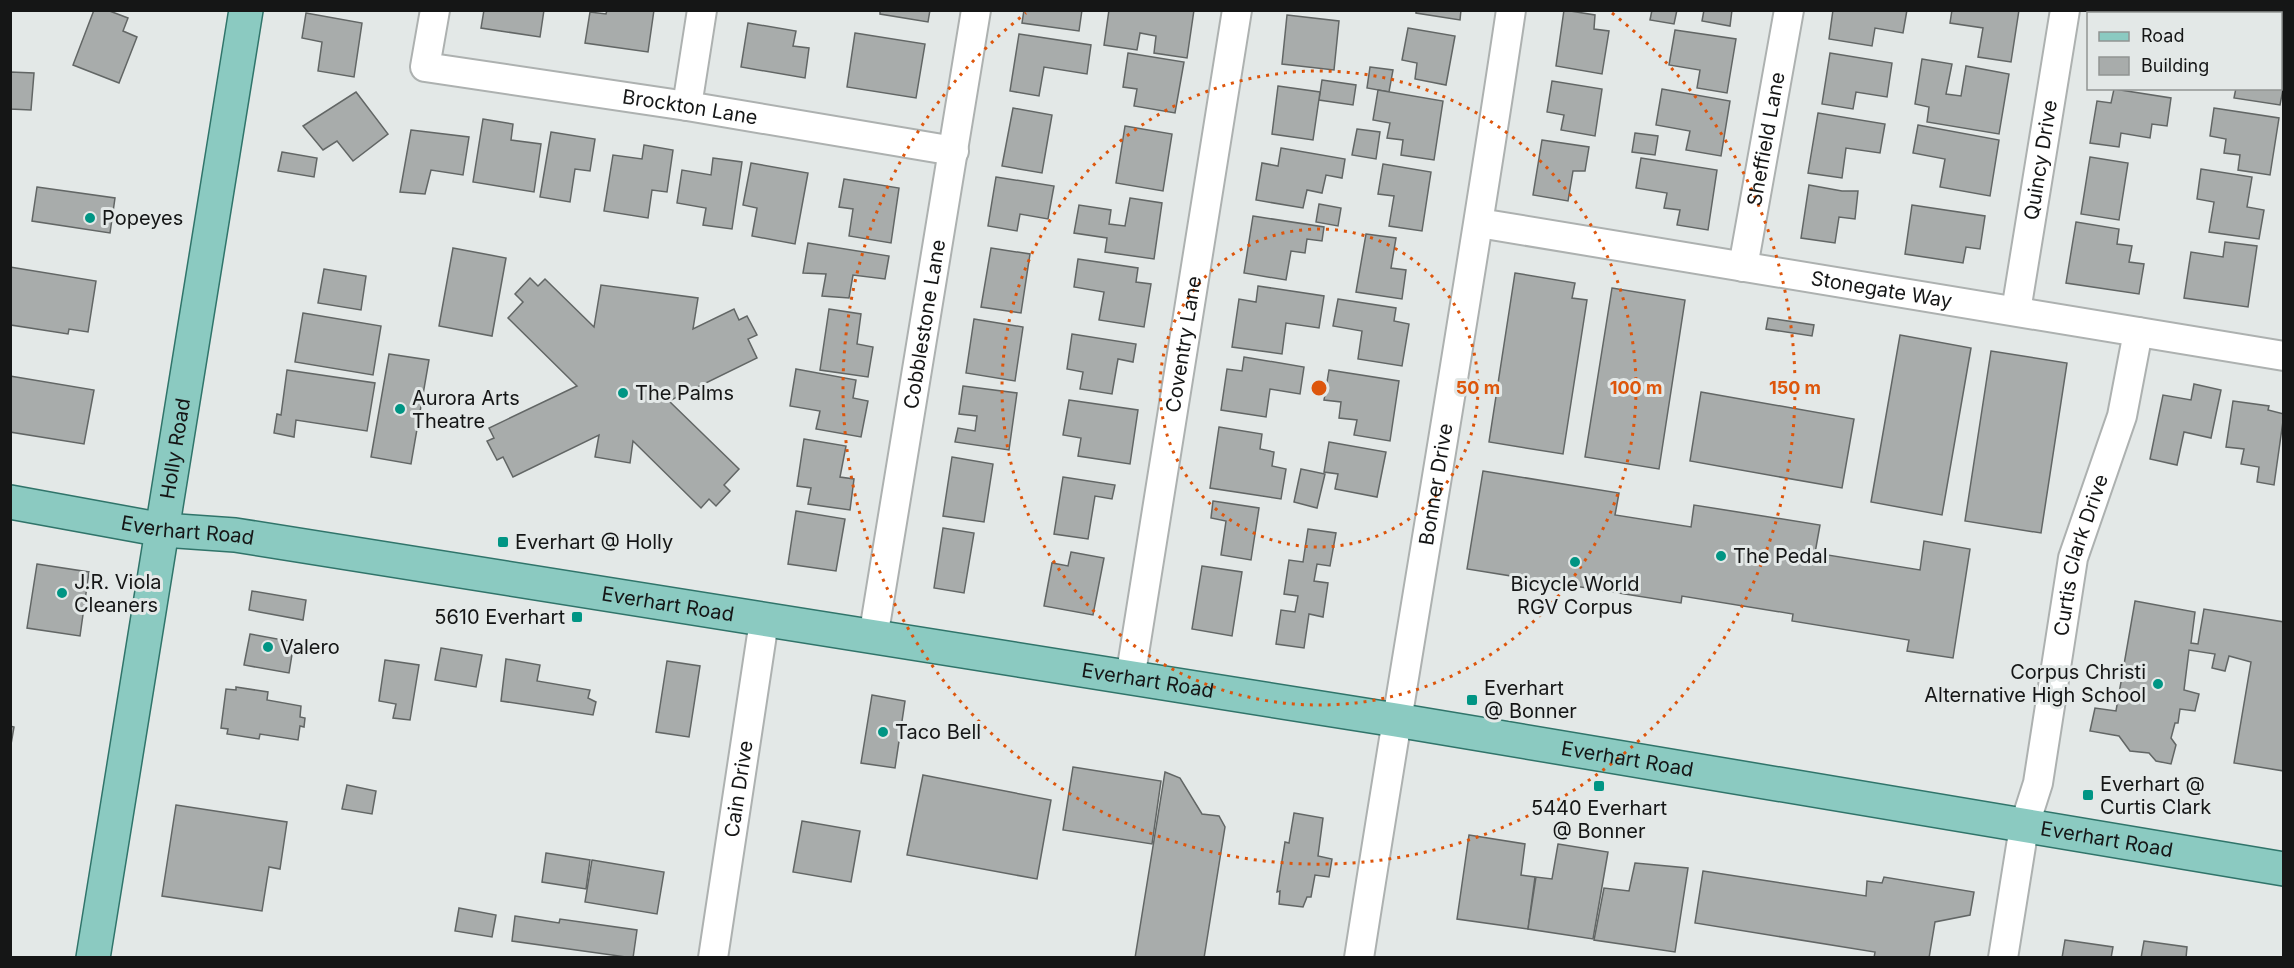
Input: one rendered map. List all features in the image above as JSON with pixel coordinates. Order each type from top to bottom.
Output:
[{"type":"main road","name":"Holly Road","points":[[93,957],[246,10]]},
{"type":"main road","name":"Everhart Road","points":[[10,502],[163,530],[236,535],[1396,720],[2283,869]]},
{"type":"street","name":"Brockton Lane","points":[[435,10],[425,68],[687,106],[954,151]]},
{"type":"street","points":[[687,106],[702,10]]},
{"type":"street","name":"Cobblestone Lane","points":[[873,638],[976,10]]},
{"type":"street","name":"Coventry Lane","points":[[1130,679],[1237,10]]},
{"type":"street","name":"Bonner Drive","points":[[1359,957],[1479,224],[1511,10]]},
{"type":"street","name":"Sheffield Lane","points":[[1743,267],[1789,10]]},
{"type":"street","name":"Quincy Drive","points":[[2016,311],[2065,10]]},
{"type":"street","name":"Stonegate Way","points":[[1479,224],[2283,356]]},
{"type":"street","name":"Curtis Clark Drive","points":[[2003,957],[2024,827],[2038,783],[2073,558],[2122,416],[2138,332]]},
{"type":"street","name":"Cain Drive","points":[[713,957],[764,621]]},
{"type":"building","points":[[94,10],[107,10],[128,18],[123,31],[137,37],[119,83],[73,65]]},
{"type":"building","points":[[484,10],[544,10],[540,37],[481,28]]},
{"type":"building","points":[[607,10],[654,10],[648,52],[585,43],[590,12],[606,14]]},
{"type":"building","points":[[880,10],[930,10],[928,22],[880,14]]},
{"type":"building","points":[[1024,10],[1082,10],[1079,31],[1022,23]]},
{"type":"building","points":[[1109,10],[1194,10],[1187,58],[1154,53],[1156,36],[1140,33],[1137,50],[1104,45]]},
{"type":"building","points":[[1416,10],[1461,10],[1460,20],[1416,13]]},
{"type":"building","points":[[1564,10],[1595,15],[1594,29],[1609,31],[1602,74],[1556,66]]},
{"type":"building","points":[[1652,10],[1677,10],[1674,24],[1650,20]]},
{"type":"building","points":[[1704,10],[1732,10],[1730,26],[1702,21]]},
{"type":"building","points":[[1833,10],[1907,10],[1903,33],[1875,28],[1872,46],[1829,39]]},
{"type":"building","points":[[1952,10],[2019,10],[2011,62],[1978,57],[1983,28],[1950,23]]},
{"type":"building","points":[[2176,10],[2176,12],[2117,11]]},
{"type":"building","points":[[2248,10],[2284,10],[2282,34],[2282,12],[2248,12]]},
{"type":"building","points":[[306,13],[362,23],[354,77],[318,71],[322,42],[302,38]]},
{"type":"building","points":[[1287,15],[1339,21],[1334,70],[1282,64]]},
{"type":"building","points":[[748,23],[796,31],[793,46],[809,48],[805,78],[741,67]]},
{"type":"building","points":[[1408,28],[1455,36],[1446,85],[1415,79],[1417,63],[1402,60]]},
{"type":"building","points":[[1675,30],[1736,39],[1727,93],[1697,88],[1700,70],[1669,65]]},
{"type":"building","points":[[855,33],[925,44],[916,98],[847,87]]},
{"type":"building","points":[[1019,34],[1091,45],[1087,74],[1044,67],[1039,96],[1010,91]]},
{"type":"building","points":[[1128,53],[1184,62],[1175,113],[1134,106],[1137,89],[1123,87]]},
{"type":"building","points":[[1830,53],[1892,63],[1887,97],[1856,92],[1853,109],[1822,104]]},
{"type":"building","points":[[2282,54],[2284,54],[2284,84],[2280,105],[2234,98],[2236,90],[2282,90]]},
{"type":"building","points":[[1922,59],[1952,64],[1946,94],[1961,96],[1966,66],[2009,74],[1999,134],[1927,122],[1929,107],[1915,104]]},
{"type":"building","points":[[1370,67],[1393,70],[1389,92],[1367,88]]},
{"type":"building","points":[[10,72],[34,73],[31,110],[10,109]]},
{"type":"building","points":[[1322,80],[1356,85],[1353,105],[1319,100]]},
{"type":"building","points":[[1552,81],[1602,89],[1595,136],[1561,130],[1564,115],[1547,112]]},
{"type":"building","points":[[1278,86],[1320,92],[1313,140],[1272,134]]},
{"type":"building","points":[[1662,89],[1730,101],[1721,156],[1686,150],[1690,131],[1656,125]]},
{"type":"building","points":[[1378,90],[1443,101],[1434,160],[1401,155],[1403,140],[1387,138],[1390,123],[1373,120]]},
{"type":"building","points":[[2114,90],[2171,98],[2167,126],[2152,124],[2150,138],[2121,133],[2119,147],[2090,143],[2097,101],[2111,103]]},
{"type":"building","points":[[356,92],[388,134],[353,161],[337,141],[323,150],[303,126]]},
{"type":"building","points":[[1013,108],[1052,115],[1042,173],[1002,166]]},
{"type":"building","points":[[2214,108],[2279,118],[2270,175],[2238,170],[2240,155],[2224,153],[2226,139],[2210,136]]},
{"type":"building","points":[[1818,113],[1885,124],[1880,153],[1846,148],[1842,178],[1808,173]]},
{"type":"building","points":[[483,119],[513,124],[511,140],[541,144],[534,192],[473,182]]},
{"type":"building","points":[[1918,125],[1999,140],[1990,196],[1940,187],[1945,159],[1913,153]]},
{"type":"building","points":[[1125,126],[1172,134],[1163,191],[1116,183]]},
{"type":"building","points":[[1357,129],[1380,132],[1376,159],[1352,155]]},
{"type":"building","points":[[411,130],[469,137],[463,175],[431,170],[425,194],[400,192]]},
{"type":"building","points":[[551,132],[595,139],[590,171],[575,169],[570,202],[540,197]]},
{"type":"building","points":[[1635,133],[1658,136],[1655,155],[1632,152]]},
{"type":"building","points":[[1542,140],[1589,147],[1585,171],[1573,171],[1568,201],[1533,195]]},
{"type":"building","points":[[644,145],[673,150],[667,192],[652,190],[648,218],[604,211],[613,155],[642,159]]},
{"type":"building","points":[[1281,148],[1345,159],[1342,178],[1326,175],[1322,193],[1307,190],[1303,208],[1256,200],[1262,163],[1278,166]]},
{"type":"building","points":[[282,152],[317,158],[314,177],[278,171]]},
{"type":"building","points":[[2090,157],[2128,163],[2119,220],[2081,214]]},
{"type":"building","points":[[713,158],[742,162],[732,229],[703,225],[706,208],[677,203],[682,170],[711,175]]},
{"type":"building","points":[[1641,158],[1717,170],[1708,230],[1677,225],[1680,210],[1664,208],[1667,193],[1636,188]]},
{"type":"building","points":[[751,163],[808,173],[795,244],[752,236],[757,208],[743,205]]},
{"type":"building","points":[[1383,164],[1431,172],[1422,231],[1389,226],[1394,196],[1378,194]]},
{"type":"building","points":[[2201,169],[2252,177],[2247,207],[2264,210],[2259,239],[2209,232],[2214,202],[2197,199]]},
{"type":"building","points":[[996,177],[1054,186],[1048,219],[1020,214],[1017,231],[988,226]]},
{"type":"building","points":[[844,179],[899,188],[891,243],[849,236],[853,209],[839,207]]},
{"type":"building","points":[[1809,185],[1842,191],[1858,191],[1855,219],[1839,217],[1835,243],[1801,238]]},
{"type":"building","points":[[37,187],[115,198],[110,233],[32,221]]},
{"type":"building","points":[[1130,198],[1162,203],[1154,259],[1105,252],[1107,238],[1074,233],[1079,205],[1111,210],[1109,224],[1125,226]]},
{"type":"building","points":[[1319,204],[1341,208],[1338,226],[1316,222]]},
{"type":"building","points":[[1912,205],[1985,216],[1980,249],[1966,247],[1963,263],[1905,254]]},
{"type":"building","points":[[1253,216],[1324,227],[1322,241],[1307,239],[1305,253],[1291,251],[1286,280],[1244,273]]},
{"type":"building","points":[[2076,222],[2119,229],[2117,244],[2132,246],[2129,262],[2144,264],[2139,294],[2066,283]]},
{"type":"building","points":[[1366,234],[1396,238],[1391,268],[1406,270],[1402,299],[1356,292]]},
{"type":"building","points":[[2225,242],[2257,246],[2248,307],[2184,298],[2191,252],[2223,257]]},
{"type":"building","points":[[808,243],[889,256],[885,279],[853,275],[849,298],[822,296],[826,274],[803,273]]},
{"type":"building","points":[[453,248],[506,258],[492,336],[439,326]]},
{"type":"building","points":[[991,248],[1030,254],[1021,313],[981,307]]},
{"type":"building","points":[[1078,259],[1138,268],[1136,282],[1151,284],[1144,327],[1099,320],[1104,292],[1074,287]]},
{"type":"building","points":[[10,267],[96,281],[88,332],[69,329],[68,334],[11,325]]},
{"type":"building","points":[[324,269],[366,276],[361,310],[318,303]]},
{"type":"building","points":[[1515,273],[1575,283],[1572,298],[1587,300],[1563,454],[1489,442]]},
{"type":"building","name":"The Palms","points":[[530,278],[538,286],[545,279],[594,327],[601,285],[698,298],[693,329],[734,309],[739,320],[747,316],[757,335],[748,339],[757,358],[669,401],[739,469],[724,485],[730,491],[716,506],[709,499],[701,508],[633,441],[630,463],[595,457],[599,435],[513,477],[503,457],[497,460],[487,441],[494,438],[489,428],[577,386],[508,318],[523,302],[515,294]]},
{"type":"building","points":[[1258,286],[1324,296],[1319,328],[1286,323],[1282,354],[1232,347],[1239,299],[1256,302]]},
{"type":"building","points":[[1612,288],[1685,300],[1659,469],[1585,457]]},
{"type":"building","points":[[1338,299],[1396,308],[1394,321],[1409,324],[1402,366],[1358,359],[1362,331],[1333,326]]},
{"type":"building","points":[[829,309],[861,314],[857,344],[873,347],[868,377],[820,370]]},
{"type":"building","points":[[303,313],[381,326],[373,375],[295,362]]},
{"type":"building","points":[[1768,318],[1814,325],[1812,336],[1766,329]]},
{"type":"building","points":[[974,319],[1023,327],[1015,381],[966,373]]},
{"type":"building","points":[[1072,334],[1136,344],[1133,362],[1118,359],[1112,394],[1080,389],[1083,372],[1067,369]]},
{"type":"building","points":[[1900,335],[1971,348],[1942,515],[1871,502]]},
{"type":"building","points":[[1991,351],[2067,363],[2041,533],[1965,521]]},
{"type":"building","name":"Aurora Arts Theatre","points":[[389,354],[429,360],[411,464],[371,457]]},
{"type":"building","points":[[1244,357],[1304,367],[1300,394],[1270,389],[1266,417],[1221,410],[1227,369],[1242,371]]},
{"type":"building","points":[[796,369],[856,380],[853,398],[868,401],[861,437],[816,429],[820,411],[790,406]]},
{"type":"building","points":[[287,370],[375,383],[367,431],[296,420],[294,437],[274,433],[277,414],[281,415]]},
{"type":"building","points":[[1329,370],[1399,381],[1390,441],[1354,435],[1357,420],[1339,418],[1341,402],[1324,400]]},
{"type":"building","points":[[10,376],[94,390],[84,444],[10,432]]},
{"type":"building","points":[[2194,384],[2221,390],[2211,438],[2184,432],[2177,465],[2150,459],[2163,395],[2191,400]]},
{"type":"building","points":[[963,386],[1017,393],[1009,450],[955,442],[958,428],[975,431],[977,416],[959,414]]},
{"type":"building","points":[[1701,392],[1854,419],[1842,488],[1690,461]]},
{"type":"building","points":[[1069,400],[1138,410],[1130,464],[1078,456],[1081,438],[1063,435]]},
{"type":"building","points":[[2233,401],[2269,406],[2268,410],[2284,414],[2274,485],[2257,482],[2259,467],[2241,464],[2244,449],[2226,447]]},
{"type":"building","points":[[1219,427],[1262,434],[1260,449],[1274,452],[1272,466],[1286,469],[1281,499],[1210,488]]},
{"type":"building","points":[[804,439],[846,446],[840,477],[854,479],[850,510],[808,504],[811,488],[797,486]]},
{"type":"building","points":[[1329,442],[1386,452],[1377,497],[1335,489],[1338,474],[1324,472]]},
{"type":"building","points":[[952,457],[993,464],[984,522],[943,516]]},
{"type":"building","points":[[1301,469],[1325,474],[1317,508],[1294,502]]},
{"type":"building","points":[[1483,471],[1619,493],[1615,515],[1691,527],[1694,505],[1820,525],[1815,553],[1920,570],[1924,541],[1970,549],[1953,658],[1907,651],[1909,640],[1792,621],[1793,614],[1682,596],[1681,603],[1467,569]]},
{"type":"building","points":[[1063,477],[1115,485],[1112,499],[1095,496],[1088,539],[1054,534]]},
{"type":"building","points":[[1213,501],[1259,508],[1251,560],[1221,555],[1226,521],[1211,518]]},
{"type":"building","points":[[796,511],[845,519],[836,571],[788,564]]},
{"type":"building","points":[[943,528],[974,533],[964,593],[934,588]]},
{"type":"building","points":[[1308,529],[1336,533],[1330,566],[1317,564],[1314,581],[1328,583],[1323,617],[1309,614],[1304,648],[1276,644],[1281,610],[1295,612],[1298,596],[1284,594],[1289,560],[1303,562]]},
{"type":"building","points":[[1071,552],[1104,558],[1093,615],[1044,606],[1052,563],[1068,566]]},
{"type":"building","points":[[37,564],[89,572],[80,636],[27,628]]},
{"type":"building","points":[[1202,566],[1242,572],[1232,636],[1192,629]]},
{"type":"building","points":[[252,591],[306,600],[303,620],[249,610]]},
{"type":"building","points":[[2135,601],[2195,612],[2191,643],[2198,644],[2204,609],[2284,622],[2284,771],[2234,763],[2251,662],[2229,656],[2225,671],[2212,668],[2215,654],[2189,650],[2184,690],[2199,694],[2195,711],[2180,709],[2178,723],[2175,723],[2171,738],[2176,745],[2171,764],[2156,761],[2149,753],[2130,751],[2119,736],[2090,731],[2095,708],[2116,711]]},
{"type":"building","points":[[250,634],[294,642],[289,673],[244,665]]},
{"type":"building","points":[[441,648],[482,655],[476,687],[435,680]]},
{"type":"building","points":[[506,659],[540,665],[537,681],[590,690],[588,698],[596,702],[593,715],[501,701]]},
{"type":"building","points":[[385,660],[419,665],[410,720],[393,718],[396,704],[379,701]]},
{"type":"building","points":[[667,661],[700,666],[689,737],[656,732]]},
{"type":"building","points":[[236,687],[268,692],[267,700],[301,706],[300,717],[305,718],[304,727],[300,726],[298,740],[260,734],[259,739],[227,734],[228,729],[221,728],[226,689],[236,690]]},
{"type":"building","name":"Taco Bell","points":[[872,695],[905,701],[895,768],[861,763]]},
{"type":"building","points":[[10,726],[14,727],[10,750]]},
{"type":"building","points":[[1073,767],[1161,781],[1152,844],[1063,830]]},
{"type":"building","points":[[1165,772],[1180,778],[1202,814],[1219,816],[1225,827],[1204,958],[1135,958]]},
{"type":"building","points":[[923,775],[1051,800],[1037,879],[907,855]]},
{"type":"building","points":[[347,785],[376,791],[372,814],[342,809]]},
{"type":"building","points":[[176,805],[287,822],[280,869],[269,867],[262,911],[162,896]]},
{"type":"building","points":[[1294,813],[1323,818],[1318,856],[1332,859],[1329,877],[1315,875],[1311,897],[1307,897],[1303,907],[1279,904],[1280,891],[1277,892],[1285,842],[1289,843]]},
{"type":"building","points":[[802,821],[860,831],[851,882],[793,872]]},
{"type":"building","points":[[1469,835],[1525,844],[1521,875],[1535,877],[1528,929],[1457,919]]},
{"type":"building","points":[[1558,844],[1608,852],[1593,939],[1528,929],[1536,877],[1552,879]]},
{"type":"building","points":[[546,853],[590,860],[586,889],[542,882]]},
{"type":"building","points":[[592,860],[664,872],[657,914],[585,902]]},
{"type":"building","points":[[1635,863],[1688,868],[1675,952],[1594,940],[1604,888],[1629,891]]},
{"type":"building","points":[[1703,871],[1866,896],[1867,881],[1882,883],[1884,877],[1974,892],[1970,915],[1935,922],[1929,958],[1874,958],[1875,952],[1695,923]]},
{"type":"building","points":[[459,908],[496,915],[492,937],[455,931]]},
{"type":"building","points":[[515,916],[559,923],[560,919],[637,930],[633,958],[512,941]]},
{"type":"building","points":[[2065,940],[2113,947],[2111,958],[2062,958]]},
{"type":"building","points":[[2144,941],[2187,947],[2186,958],[2141,958]]},
{"type":"place","name":"Popeyes","points":[[90,218]]},
{"type":"place","name":"The Palms","points":[[623,393]]},
{"type":"place","name":"Aurora Arts Theatre","points":[[400,409]]},
{"type":"place","name":"Everhart @ Holly","points":[[503,542]]},
{"type":"place","name":"The Pedal","points":[[1721,556]]},
{"type":"place","name":"Bicycle World RGV Corpus","points":[[1575,562]]},
{"type":"place","name":"J.R. Viola Cleaners","points":[[62,593]]},
{"type":"place","name":"5610 Everhart","points":[[577,617]]},
{"type":"place","name":"Valero","points":[[268,647]]},
{"type":"place","name":"Corpus Christi Alternative High School","points":[[2158,684]]},
{"type":"place","name":"Everhart @ Bonner","points":[[1472,700]]},
{"type":"place","name":"Taco Bell","points":[[883,732]]},
{"type":"place","name":"5440 Everhart @ Bonner","points":[[1599,786]]},
{"type":"place","name":"Everhart @ Curtis Clark","points":[[2088,795]]}]
